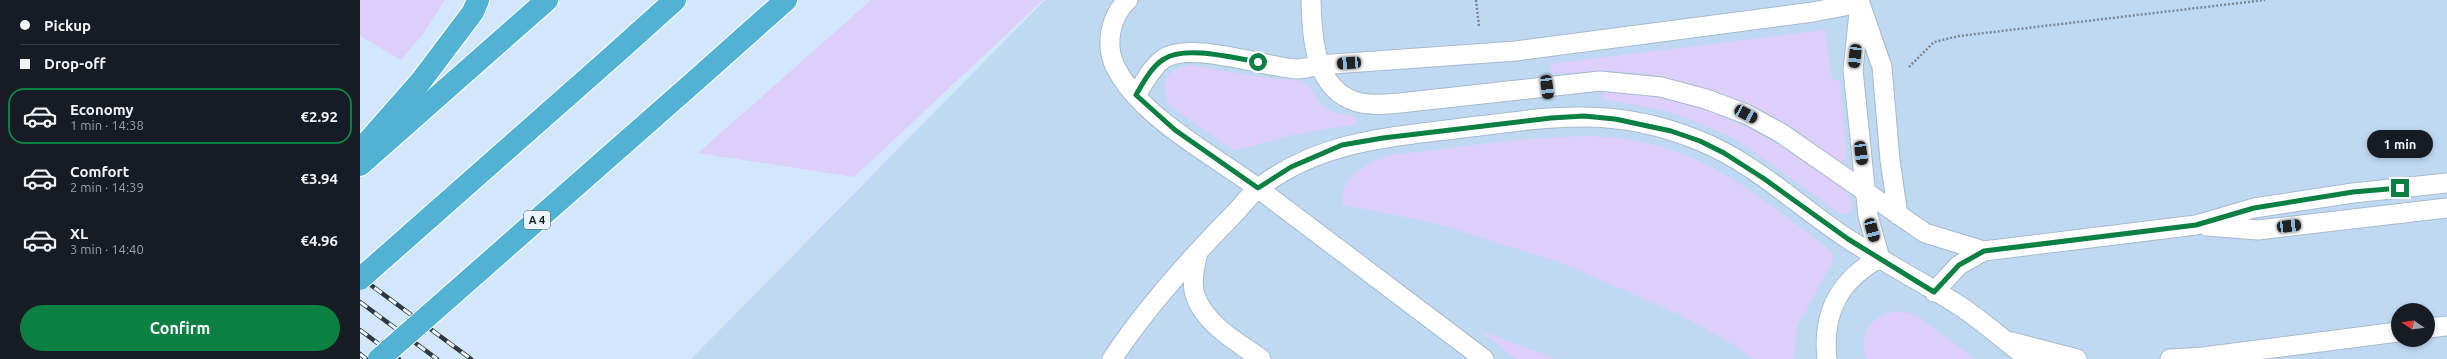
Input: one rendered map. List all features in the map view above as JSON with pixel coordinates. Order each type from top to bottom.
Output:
[{"type":"highway","points":[[360,151],[421,81],[472,12],[478,0]]},
{"type":"highway","points":[[360,166],[547,0]]},
{"type":"highway","points":[[360,279],[675,0]]},
{"type":"highway","name":"A 4","points":[[379,359],[786,0]]},
{"type":"lane","points":[[1128,0],[1110,29],[1109,52],[1116,68],[1136,95],[1175,130],[1258,188],[1484,359]]},
{"type":"lane","points":[[1311,0],[1312,30],[1319,65],[1328,81],[1345,97],[1373,104],[1600,81],[1630,82],[1661,87],[1706,99],[1746,114],[1782,133],[1925,233],[1984,251]]},
{"type":"lane","points":[[1136,95],[1149,74],[1164,58],[1185,54],[1203,52],[1299,69],[1319,65],[1516,51],[1813,12],[1860,1]]},
{"type":"lane","points":[[1860,1],[1853,70],[1867,192],[1868,216],[1880,258]]},
{"type":"lane","points":[[1860,1],[1882,67],[1890,160],[1898,215]]},
{"type":"lane","points":[[1547,87],[1551,118]]},
{"type":"lane","points":[[1112,359],[1138,320],[1198,252],[1258,188],[1291,167],[1342,145],[1383,138],[1551,118],[1584,116],[1615,119],[1657,127],[1700,141],[1745,166],[1848,239],[1934,292],[1960,306],[2029,359]]},
{"type":"lane","points":[[1934,292],[1959,265],[1984,251],[2196,225],[2254,208],[2353,192],[2447,183]]},
{"type":"lane","points":[[2196,225],[2258,230],[2447,208]]},
{"type":"lane","points":[[1198,252],[1194,272],[1195,295],[1209,320],[1261,359]]},
{"type":"lane","points":[[1827,359],[1826,326],[1837,300],[1843,289],[1860,269],[1880,258]]},
{"type":"lane","points":[[2435,327],[2447,326]]},
{"type":"lane","points":[[2170,359],[2203,357],[2391,333]]},
{"type":"lane","points":[[2003,340],[2077,359]]},
{"type":"shaded area","points":[[360,0],[445,0],[423,34],[401,60],[360,36]]},
{"type":"shaded area","points":[[871,0],[1043,0],[854,177],[698,153]]},
{"type":"shaded area","points":[[1045,0],[2447,0],[2447,359],[691,359]]},
{"type":"shaded area","points":[[1825,30],[1832,80],[1840,81],[1847,159],[1840,163],[1804,135],[1771,116],[1728,97],[1684,82],[1638,73],[1615,71],[1551,74],[1550,64]]},
{"type":"shaded area","points":[[1191,65],[1260,77],[1302,81],[1309,86],[1321,105],[1333,112],[1356,117],[1356,124],[1292,135],[1237,150],[1230,148],[1169,105],[1164,90],[1167,78],[1176,69]]},
{"type":"shaded area","points":[[1603,91],[1633,93],[1687,104],[1737,123],[1786,149],[1830,177],[1847,193],[1853,206],[1847,215],[1838,212],[1736,139],[1671,112],[1602,99]]},
{"type":"shaded area","points":[[1584,136],[1641,142],[1666,148],[1690,157],[1735,181],[1813,237],[1832,253],[1833,259],[1830,266],[1797,327],[1794,359],[1753,359],[1733,344],[1679,314],[1559,262],[1431,222],[1343,205],[1345,186],[1350,179],[1365,167],[1391,155],[1516,140]]},
{"type":"shaded area","points":[[1900,311],[1917,316],[1975,359],[1866,359],[1864,341],[1870,326],[1875,320],[1882,316]]},
{"type":"shaded area","points":[[1479,330],[1556,359],[1516,359]]},
{"type":"railway","points":[[360,277],[471,359]]},
{"type":"railway","points":[[360,302],[437,359]]},
{"type":"railway","points":[[360,330],[399,359]]},
{"type":"railway","points":[[360,354],[366,359]]},
{"type":"route","points":[[1258,62],[1203,52],[1164,58],[1149,74],[1136,95],[1159,118],[1258,188],[1291,167],[1342,145],[1383,138],[1551,118],[1584,116],[1643,124],[1671,131],[1700,141],[1724,153],[1763,178],[1848,239],[1934,292],[1959,265],[1984,251],[2196,225],[2254,208],[2353,192],[2400,188]]}]
